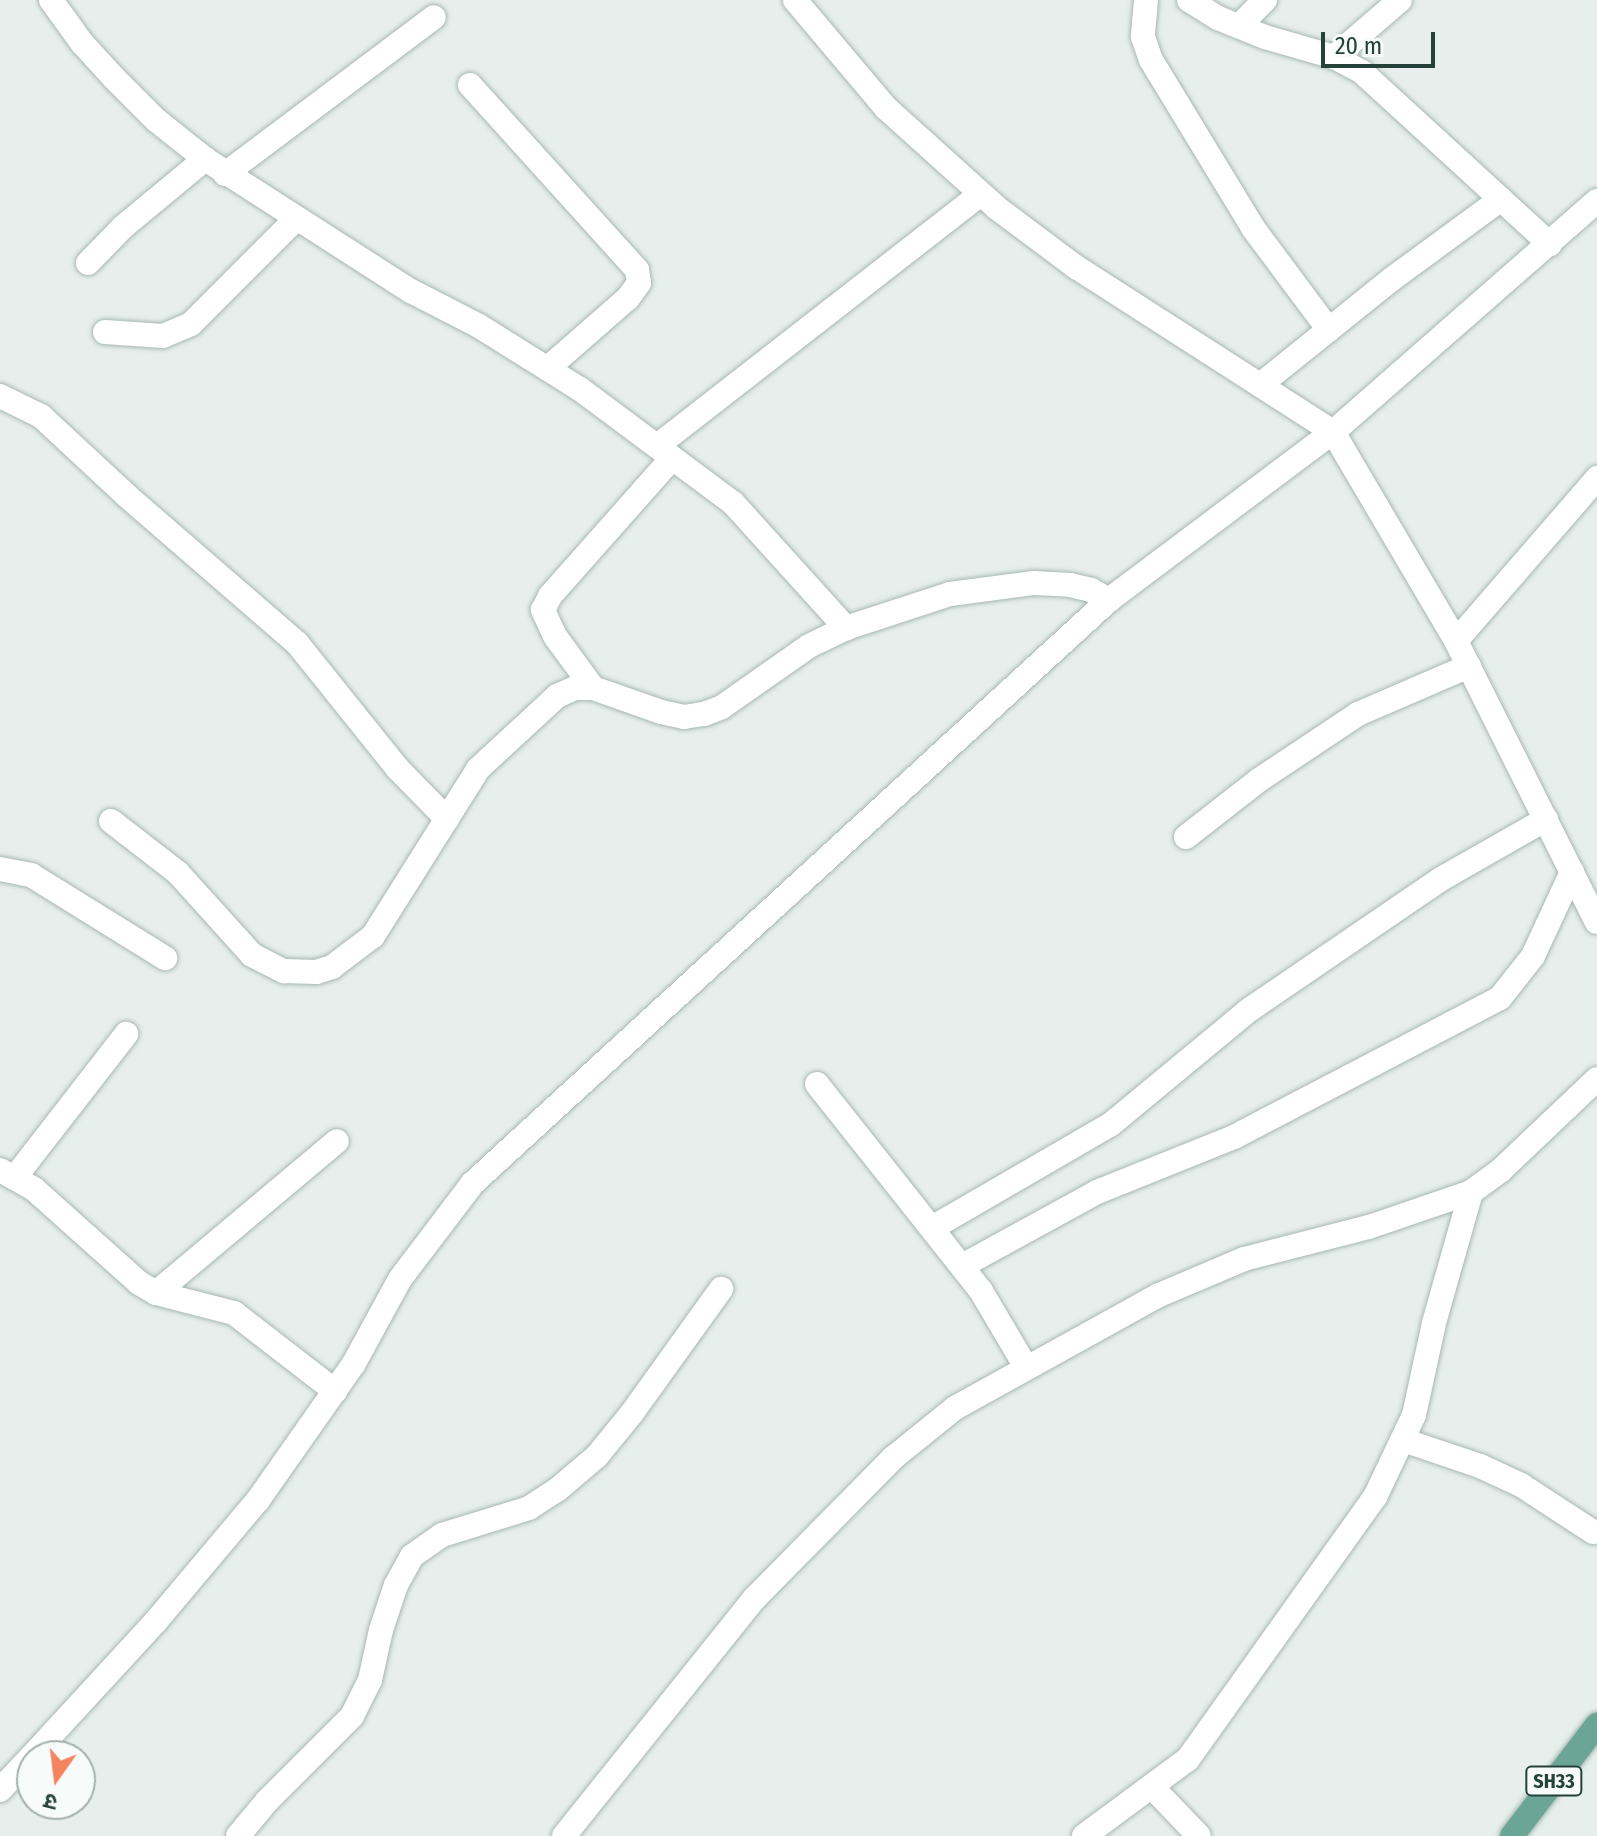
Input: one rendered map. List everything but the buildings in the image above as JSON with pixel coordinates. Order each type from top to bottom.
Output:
[{"type":"main road","name":"SH33","points":[[1512,1836],[1597,1725]]},
{"type":"street","points":[[51,0],[82,43],[114,78],[156,120],[205,159],[411,291],[548,368],[664,452],[733,503],[846,628]]},
{"type":"street","points":[[795,0],[886,108],[981,194],[1076,267],[1333,432],[1456,641],[1597,922]]},
{"type":"street","points":[[1146,0],[1143,37],[1151,60],[1253,228],[1329,330]]},
{"type":"street","points":[[1189,0],[1218,18],[1334,57],[1381,88],[1550,244]]},
{"type":"street","points":[[1239,26],[1265,0]]},
{"type":"street","points":[[1334,57],[1400,0]]},
{"type":"street","points":[[225,174],[434,17]]},
{"type":"street","points":[[470,85],[637,270],[639,283],[628,298],[548,368]]},
{"type":"street","points":[[88,263],[123,227],[205,159]]},
{"type":"street","points":[[593,688],[555,636],[543,610],[550,596],[664,452],[981,194]]},
{"type":"street","points":[[1260,385],[1501,199]]},
{"type":"street","points":[[46,1740],[218,1550],[335,1391],[400,1279],[473,1183],[1109,600],[1333,432],[1597,201]]},
{"type":"street","points":[[105,332],[163,336],[184,328],[296,219]]},
{"type":"street","points":[[0,396],[41,416],[127,496],[297,643],[398,769],[447,819]]},
{"type":"street","points":[[1456,641],[1597,478]]},
{"type":"street","points":[[111,821],[178,873],[252,955],[270,967],[299,974],[332,967],[373,936],[478,769],[557,696],[575,688],[593,688],[661,712],[684,717],[704,714],[722,707],[809,646],[846,628],[950,594],[1034,583],[1070,585],[1109,600]]},
{"type":"street","points":[[1186,837],[1259,780],[1358,714],[1469,666]]},
{"type":"street","points":[[932,1228],[1110,1125],[1249,1010],[1441,879],[1546,819]]},
{"type":"street","points":[[0,869],[31,875],[165,958]]},
{"type":"street","points":[[962,1266],[1097,1192],[1234,1137],[1500,998],[1533,956],[1572,872]]},
{"type":"street","points":[[126,1034],[8,1173],[139,1283],[156,1293],[234,1313],[335,1391]]},
{"type":"street","points":[[564,1836],[754,1599],[893,1458],[955,1408],[1157,1296],[1244,1259],[1369,1227],[1471,1192],[1501,1170],[1597,1079]]},
{"type":"street","points":[[817,1084],[962,1266],[1026,1367]]},
{"type":"street","points":[[156,1293],[337,1141]]},
{"type":"street","points":[[1084,1836],[1153,1788],[1188,1759],[1375,1497],[1414,1415],[1434,1323],[1471,1192]]},
{"type":"street","points":[[238,1836],[267,1801],[352,1716],[370,1680],[381,1630],[396,1585],[412,1556],[442,1535],[529,1508],[557,1490],[597,1456],[632,1413],[721,1289]]},
{"type":"street","points":[[1403,1440],[1480,1466],[1521,1485],[1593,1532]]},
{"type":"street","points":[[1,1788],[16,1773]]},
{"type":"street","points":[[1153,1788],[1199,1836]]}]
